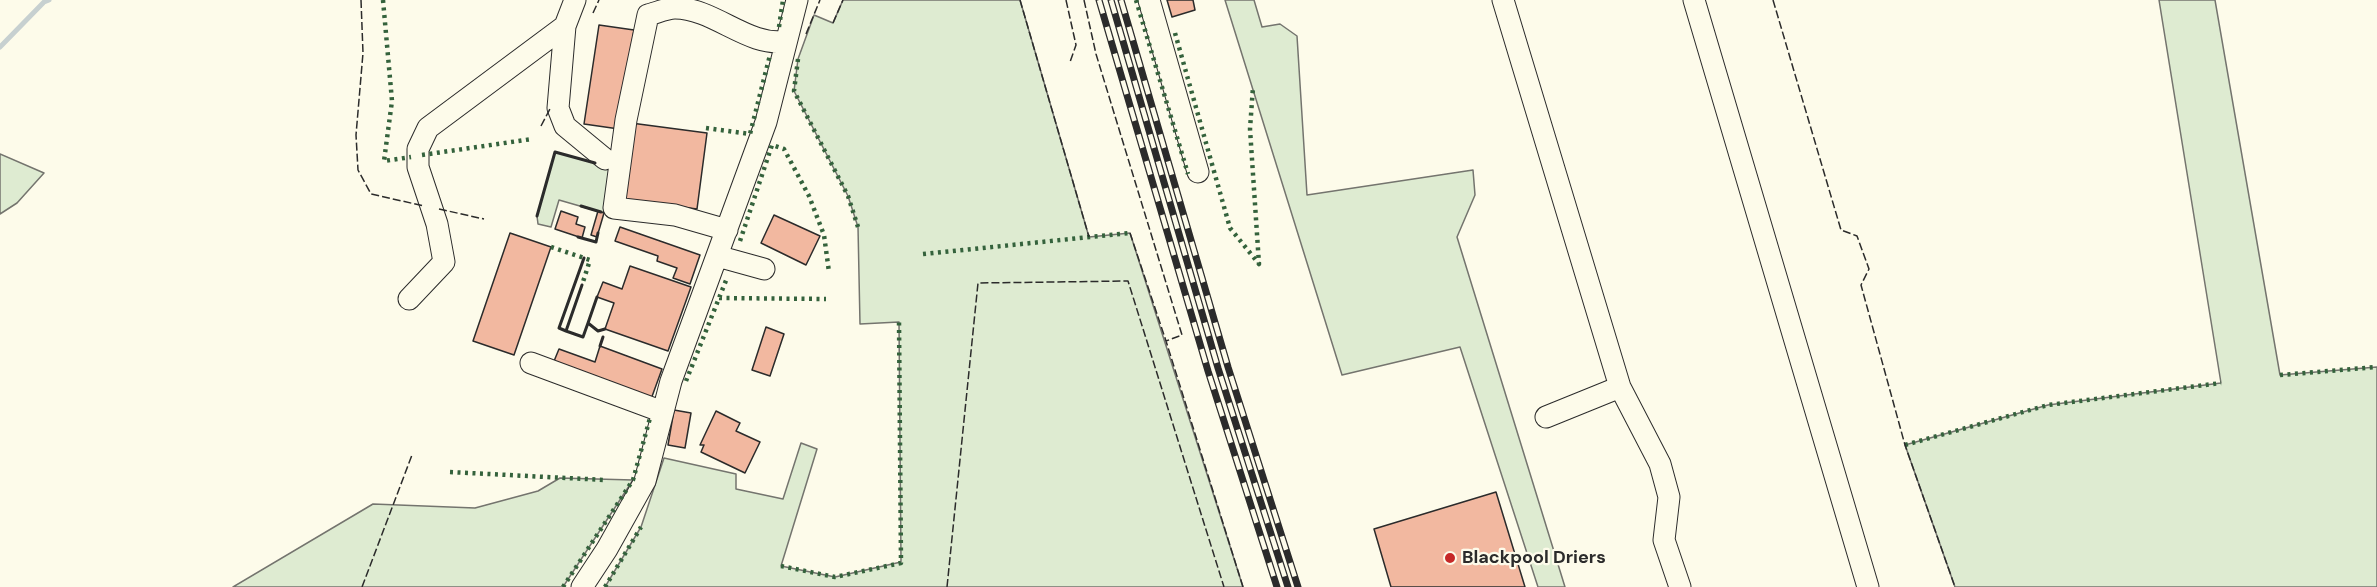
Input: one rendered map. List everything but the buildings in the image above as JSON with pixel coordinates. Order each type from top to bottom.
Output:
[{"type":"street","points":[[575,0],[565,26],[558,108],[565,126],[605,159]]},
{"type":"street","points":[[1149,0],[1198,172]]},
{"type":"street","points":[[1503,0],[1620,387],[1660,464],[1669,497],[1664,540],[1680,587]]},
{"type":"street","points":[[1694,0],[1868,587]]},
{"type":"street","points":[[582,587],[607,549],[645,481],[672,381],[766,122],[798,1]]},
{"type":"street","points":[[727,230],[675,214],[614,208],[626,120],[648,15],[674,8],[701,12],[719,22],[774,44],[786,41]]},
{"type":"street","points":[[409,299],[444,262],[438,224],[418,167],[418,149],[428,128],[565,26]]},
{"type":"street","points":[[717,256],[764,269]]},
{"type":"street","points":[[531,363],[663,412]]},
{"type":"street","points":[[1546,417],[1620,387]]},
{"type":"green space","points":[[843,0],[1020,0],[1089,237],[1130,233],[1243,587],[605,587],[641,527],[664,458],[736,474],[736,489],[783,499],[801,443],[817,449],[781,566],[835,577],[901,562],[899,322],[860,324],[858,227],[848,196],[794,91],[798,59],[814,15],[833,23]]},
{"type":"green space","points":[[1225,0],[1254,0],[1262,27],[1280,24],[1297,36],[1307,195],[1473,170],[1475,195],[1457,237],[1565,587],[1538,587],[1460,347],[1342,375]]},
{"type":"green space","points":[[2159,0],[2215,0],[2280,375],[2377,367],[2377,587],[1955,587],[1905,445],[2048,405],[2221,383]]},
{"type":"green space","points":[[555,152],[616,169],[604,213],[559,200],[551,227],[538,224],[537,216]]},
{"type":"green space","points":[[0,154],[44,173],[17,203],[0,214]]},
{"type":"green space","points":[[560,478],[633,480],[563,587],[233,587],[373,504],[475,508],[538,491]]},
{"type":"waterway","points":[[0,47],[44,2],[49,0]]},
{"type":"railway","points":[[1099,0],[1208,371],[1277,587]]},
{"type":"railway","points":[[1111,0],[1218,368],[1288,587]]},
{"type":"railway","points":[[1121,0],[1228,367],[1298,587]]},
{"type":"hedge","points":[[383,0],[392,101],[384,161],[411,157]]},
{"type":"hedge","points":[[779,27],[783,0]]},
{"type":"hedge","points":[[1136,0],[1188,174]]},
{"type":"hedge","points":[[1175,33],[1230,228],[1259,264],[1250,129],[1253,87]]},
{"type":"hedge","points":[[706,128],[750,134],[770,55]]},
{"type":"hedge","points":[[798,59],[794,91],[848,196],[858,227]]},
{"type":"hedge","points":[[422,155],[532,139]]},
{"type":"hedge","points":[[740,241],[772,145],[784,149],[809,196],[824,235],[829,272]]},
{"type":"hedge","points":[[923,254],[1130,233]]},
{"type":"hedge","points":[[551,247],[590,260],[582,285]]},
{"type":"hedge","points":[[686,381],[727,278]]},
{"type":"hedge","points":[[719,298],[826,299]]},
{"type":"hedge","points":[[781,566],[835,577],[901,563],[899,321]]},
{"type":"hedge","points":[[2280,375],[2377,367]]},
{"type":"hedge","points":[[1905,445],[2048,405],[2221,383]]},
{"type":"hedge","points":[[563,587],[633,480],[650,418]]},
{"type":"hedge","points":[[450,472],[605,480]]},
{"type":"hedge","points":[[605,587],[641,527]]},
{"type":"fence","points":[[361,0],[363,53],[356,135],[358,170],[371,194],[424,206]]},
{"type":"fence","points":[[593,13],[599,0]]},
{"type":"fence","points":[[806,34],[820,0]]},
{"type":"fence","points":[[833,23],[843,0]]},
{"type":"fence","points":[[1020,0],[1089,237]]},
{"type":"fence","points":[[1066,0],[1076,45],[1070,62]]},
{"type":"fence","points":[[1084,0],[1096,54],[1182,335],[1166,341],[1243,587]]},
{"type":"fence","points":[[1773,0],[1841,230],[1857,236],[1869,269],[1861,285],[1905,445],[1955,587]]},
{"type":"fence","points":[[541,126],[551,107]]},
{"type":"fence","points":[[439,209],[484,219]]},
{"type":"fence","points":[[1130,233],[1166,341]]},
{"type":"fence","points":[[947,587],[978,283],[1128,281],[1224,587]]},
{"type":"fence","points":[[362,587],[412,455]]},
{"type":"wall","points":[[537,216],[555,152],[595,163]]},
{"type":"wall","points":[[581,206],[601,212]]},
{"type":"wall","points":[[578,237],[596,242],[598,233]]},
{"type":"wall","points":[[566,331],[559,328],[584,258]]},
{"type":"wall","points":[[582,285],[566,331],[583,337],[588,323]]},
{"type":"wall","points":[[597,297],[588,323],[598,331],[605,329]]},
{"type":"wall","points":[[600,346],[603,337]]},
{"type":"place","name":"Blackpool Driers","points":[[1450,558]]}]
